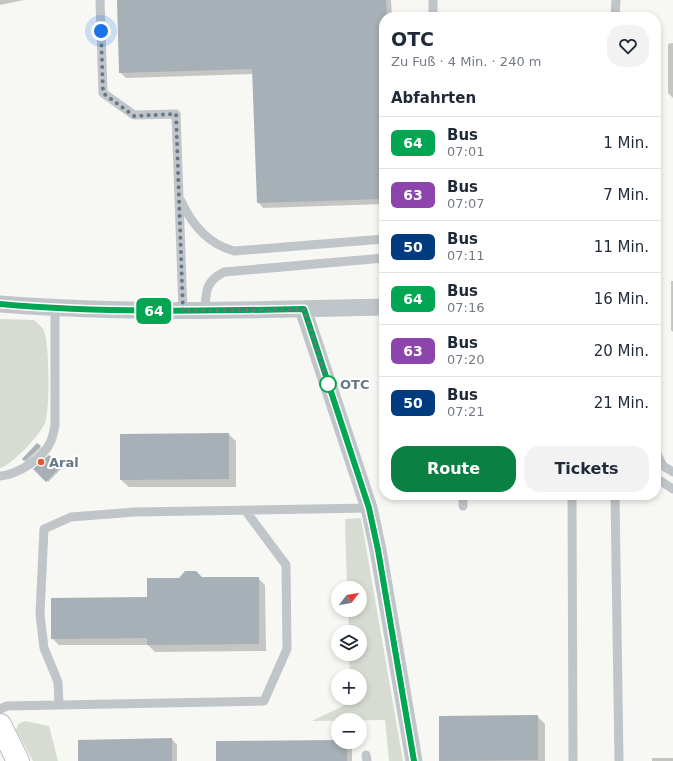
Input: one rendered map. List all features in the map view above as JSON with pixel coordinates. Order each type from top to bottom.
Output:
[{"type":"street","points":[[0,304],[55,308],[183,311],[379,306]]},
{"type":"street","points":[[304,309],[369,508],[378,550],[414,761]]},
{"type":"street","points":[[0,725],[18,761]]},
{"type":"lane","points":[[100,0],[103,93],[134,116],[176,114],[183,311]]},
{"type":"lane","points":[[433,0],[433,12]]},
{"type":"lane","points":[[615,12],[616,0]]},
{"type":"lane","points":[[179,196],[192,221],[201,232],[222,248],[234,251],[379,239]]},
{"type":"lane","points":[[205,311],[206,290],[216,276],[224,272],[379,258]]},
{"type":"lane","points":[[0,476],[12,475],[38,458],[51,442],[55,425],[55,308]]},
{"type":"lane","points":[[661,461],[664,466],[673,472]]},
{"type":"lane","points":[[661,481],[673,489]]},
{"type":"lane","points":[[462,500],[463,506]]},
{"type":"lane","points":[[572,500],[573,761]]},
{"type":"lane","points":[[615,500],[618,761]]},
{"type":"lane","points":[[59,705],[58,682],[44,648],[40,614],[44,529],[71,517],[135,512],[369,508]]},
{"type":"lane","points":[[0,710],[7,706],[264,701],[287,649],[286,565],[245,510]]},
{"type":"shaded area","points":[[0,319],[34,320],[43,329],[47,346],[48,360],[48,404],[45,423],[38,435],[18,456],[0,468]]},
{"type":"shaded area","points":[[361,518],[403,761],[389,761],[385,720],[367,720],[367,713],[331,713],[331,721],[312,721],[345,705],[367,705],[367,669],[350,669],[349,661],[367,661],[367,625],[349,625],[348,617],[367,617],[367,581],[347,581],[345,519]]},
{"type":"shaded area","points":[[25,721],[49,726],[58,761],[33,761],[16,730],[18,724]]},
{"type":"building","points":[[117,0],[386,0],[387,12],[379,12],[379,199],[257,203],[252,69],[119,73]]},
{"type":"building","points":[[229,433],[229,479],[120,480],[120,434]]},
{"type":"building","points":[[37,443],[41,446],[24,461],[22,459]]},
{"type":"building","points":[[49,455],[61,466],[46,482],[33,469]]},
{"type":"building","points":[[185,571],[196,571],[202,577],[259,577],[259,644],[147,645],[147,638],[51,639],[51,598],[147,597],[147,578],[179,578]]},
{"type":"building","points":[[538,715],[538,760],[439,761],[439,716]]},
{"type":"building","points":[[172,738],[172,761],[78,761],[78,740]]},
{"type":"building","points":[[331,740],[331,749],[347,749],[347,761],[216,761],[216,741]]},
{"type":"bus line","name":"64","points":[[0,304],[55,308],[170,312],[304,309],[369,508],[378,550],[414,761]]},
{"type":"place","name":"OTC","points":[[328,384]]},
{"type":"place","name":"Aral","points":[[41,462]]},
{"type":"route","points":[[101,31],[103,93],[134,116],[176,114],[183,311],[304,309],[328,384]]}]
